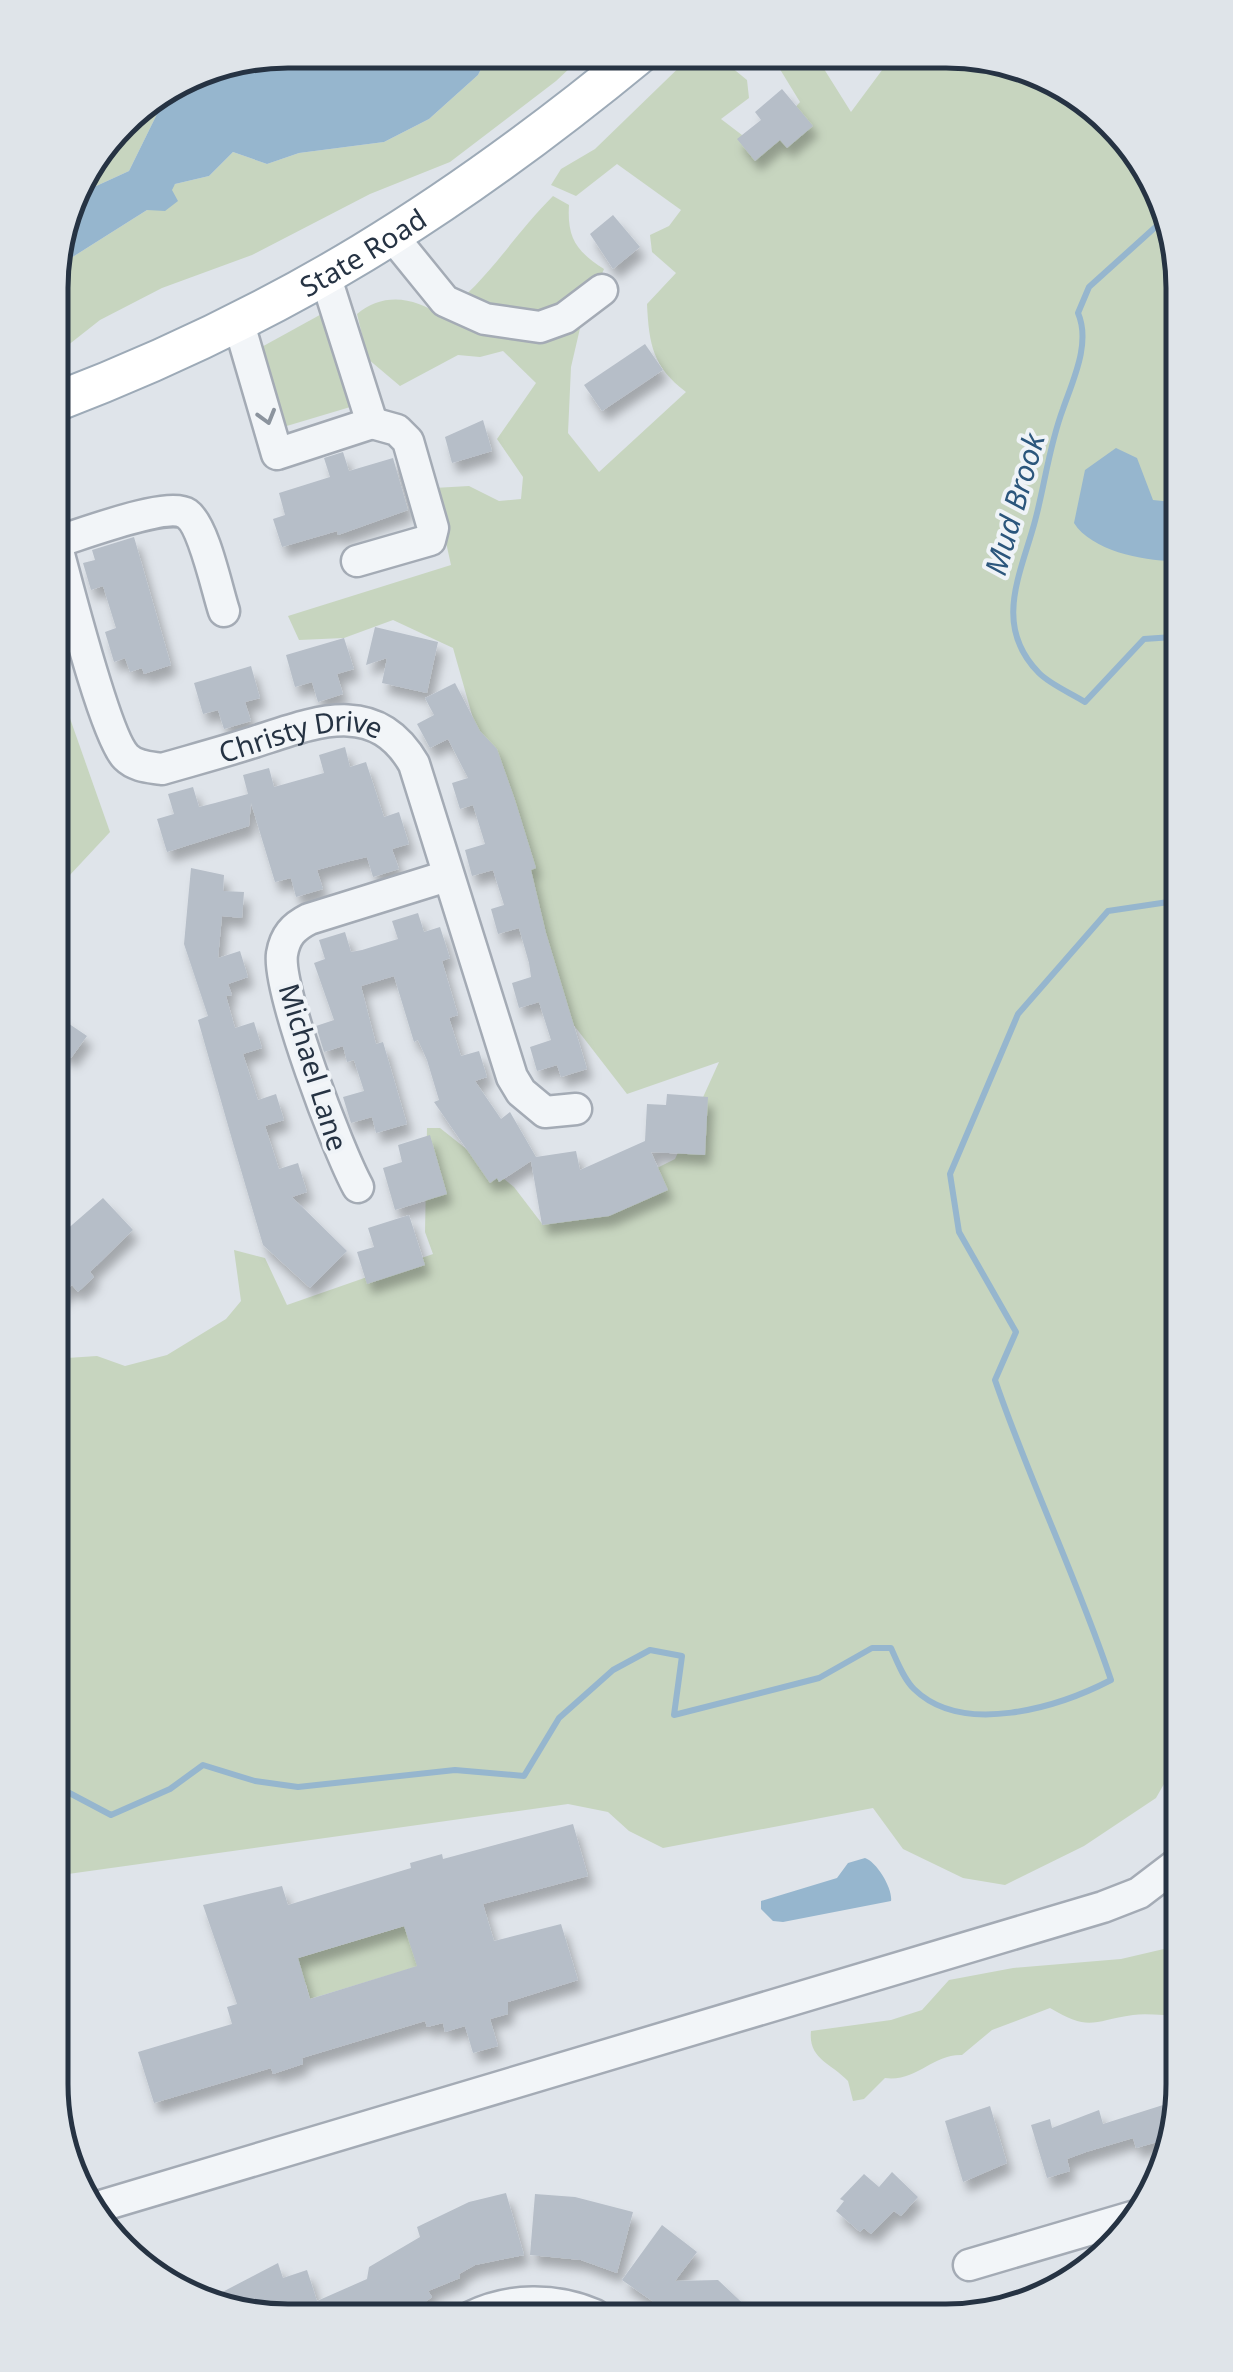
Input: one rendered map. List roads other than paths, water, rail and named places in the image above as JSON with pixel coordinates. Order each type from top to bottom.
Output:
[{"type":"main road","name":"State Road","points":[[68,398],[239,324],[326,278],[546,132],[623,68]]},
{"type":"street","points":[[393,237],[446,302],[485,319],[540,327],[565,318],[602,290]]},
{"type":"street","points":[[326,278],[372,424]]},
{"type":"street","points":[[239,324],[277,454],[372,424],[397,430],[408,441],[433,528],[430,540],[357,561]]},
{"type":"street","points":[[68,534],[174,510],[187,514],[197,527],[224,611]]},
{"type":"street","name":"Christy Drive","points":[[68,582],[102,701],[126,758],[142,766],[162,769],[338,718],[361,721],[403,744],[414,764],[512,1078],[521,1092],[545,1112],[576,1109]]},
{"type":"street","name":"Michael Lane","points":[[358,1187],[336,1148],[299,1030],[281,959],[286,941],[293,927],[308,920],[446,876]]},
{"type":"street","points":[[104,2205],[1103,1907],[1139,1893],[1165,1875]]},
{"type":"street","points":[[969,2265],[1118,2221]]},
{"type":"water","points":[[482,68],[429,119],[384,142],[299,153],[267,164],[233,152],[209,176],[175,184],[172,190],[178,201],[165,211],[147,210],[69,259],[79,217],[91,188],[129,171],[157,114],[190,90],[258,69]]},
{"type":"water","points":[[1116,448],[1137,458],[1153,500],[1166,501],[1166,560],[1118,552],[1082,532],[1074,523],[1085,470]]},
{"type":"water","points":[[865,1858],[883,1876],[891,1901],[783,1922],[773,1921],[761,1909],[761,1901],[837,1878],[848,1863]]},
{"type":"waterway","name":"Mud Brook","points":[[1156,226],[1089,287],[1078,313],[1082,349],[1054,437],[1018,580],[1013,618],[1025,655],[1039,673],[1085,702],[1144,639],[1166,637]]},
{"type":"waterway","points":[[68,1792],[111,1815],[170,1789],[203,1765],[255,1781],[298,1787],[455,1770],[524,1776],[559,1718],[613,1670],[650,1650],[682,1656],[674,1715],[819,1678],[872,1648],[891,1648],[914,1689],[934,1704],[958,1712],[1011,1713],[1065,1700],[1111,1680],[995,1380],[1016,1332],[959,1232],[950,1174],[1018,1014],[1108,911],[1166,902]]}]
